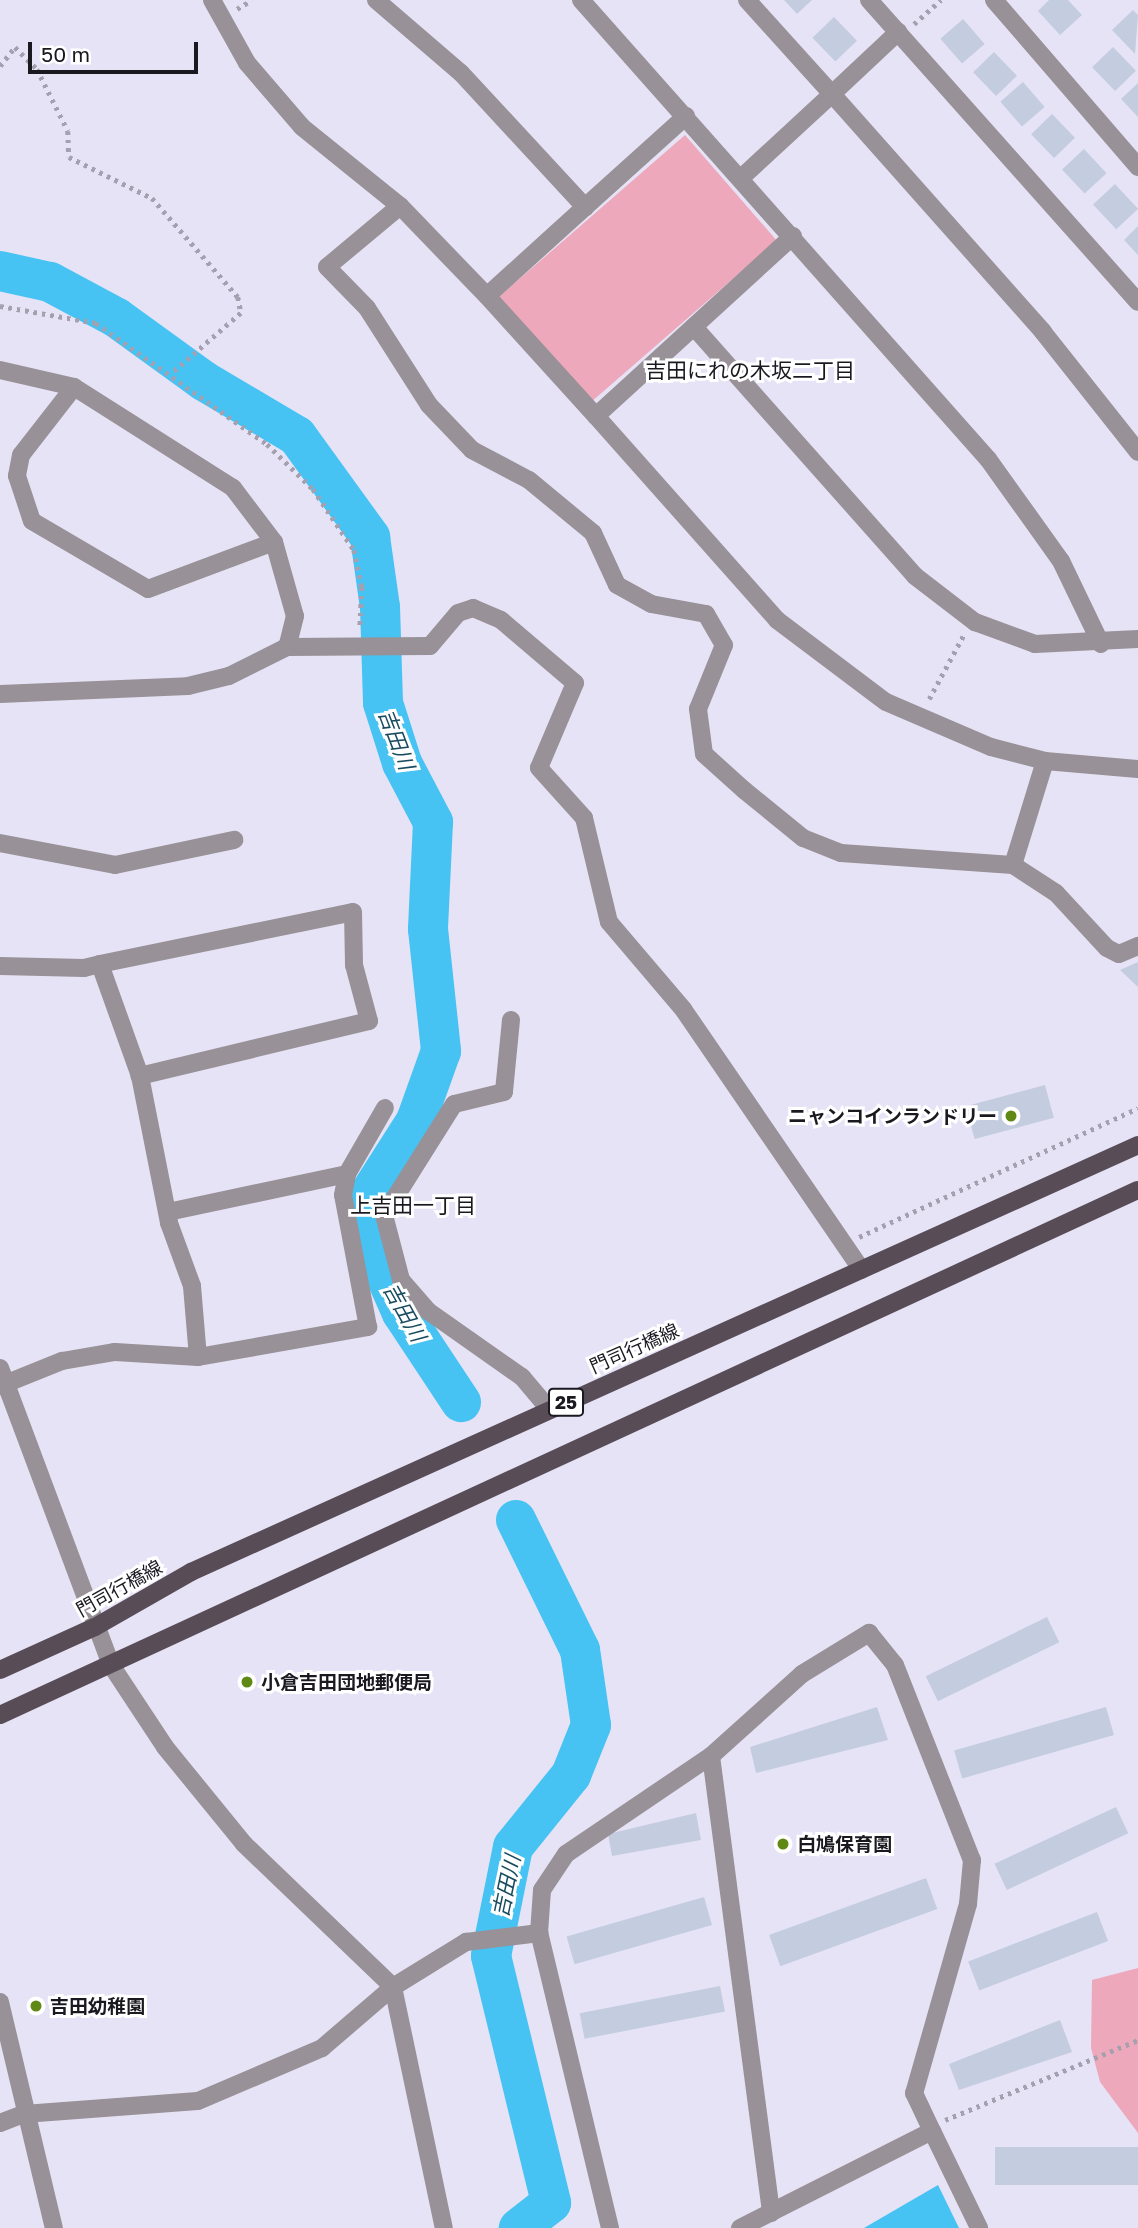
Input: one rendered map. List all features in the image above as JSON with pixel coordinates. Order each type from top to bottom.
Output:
[{"type":"main road","name":"門司行橋線","points":[[0,1670],[94,1627],[191,1572],[1138,1145]]},
{"type":"main road","name":"25","points":[[0,1715],[1138,1190]]},
{"type":"street","points":[[212,0],[247,63],[302,127],[400,205],[487,296],[777,620],[832,665],[920,718],[1045,761],[1138,769]]},
{"type":"street","points":[[376,0],[461,73],[585,207]]},
{"type":"street","points":[[581,0],[988,459],[1061,561],[1101,644]]},
{"type":"street","points":[[747,0],[1043,332],[1138,452]]},
{"type":"street","points":[[869,0],[905,29],[1138,302]]},
{"type":"street","points":[[994,0],[1138,167]]},
{"type":"street","points":[[741,178],[905,29]]},
{"type":"street","points":[[487,296],[686,116]]},
{"type":"street","points":[[400,205],[327,267],[367,307],[429,405],[472,450],[529,480],[593,533],[617,585],[651,604],[706,614],[724,645],[698,709],[704,754],[803,838],[841,853],[1013,865],[1056,893],[1107,947],[1119,954],[1138,946]]},
{"type":"street","points":[[596,416],[793,236]]},
{"type":"street","points":[[694,327],[915,576],[972,620],[1035,644],[1101,644],[1138,639]]},
{"type":"street","points":[[0,370],[74,387],[233,488],[274,542],[295,616],[287,648]]},
{"type":"street","points":[[74,387],[21,455],[17,476],[32,522],[148,589],[274,542]]},
{"type":"street","points":[[0,694],[188,686],[229,676],[287,648],[403,650],[430,646],[458,613],[473,608],[501,620],[575,683],[540,768],[584,817],[608,922],[683,1009],[862,1270]]},
{"type":"street","points":[[1013,865],[1045,761]]},
{"type":"street","points":[[0,843],[115,865],[234,840]]},
{"type":"street","points":[[0,965],[100,964],[353,912],[354,965],[369,1021],[140,1076]]},
{"type":"street","points":[[100,964],[140,1076],[168,1212],[192,1286],[198,1357]]},
{"type":"street","points":[[511,1020],[504,1092],[454,1104],[384,1215],[389,1245],[410,1290],[428,1311],[522,1377],[550,1409]]},
{"type":"street","points":[[385,1108],[347,1174],[346,1235],[369,1327],[198,1357],[115,1352],[62,1361],[2,1380],[94,1627],[111,1665],[165,1747],[244,1844],[393,1987],[444,2228]]},
{"type":"street","points":[[168,1212],[347,1174]]},
{"type":"street","points":[[610,2228],[539,1933],[542,1889],[566,1854],[711,1756],[802,1674],[869,1633],[895,1665],[972,1860],[968,1904],[915,2093],[938,2126],[979,2228]]},
{"type":"street","points":[[711,1756],[771,2213]]},
{"type":"street","points":[[0,2123],[24,2114],[198,2101],[323,2048],[393,1987],[467,1942],[539,1933]]},
{"type":"street","points":[[0,2003],[24,2114],[54,2228]]},
{"type":"street","points":[[740,2228],[938,2126]]},
{"type":"path","points":[[230,13],[253,0]]},
{"type":"path","points":[[905,29],[941,0]]},
{"type":"path","points":[[0,66],[15,47],[37,69],[68,131],[69,158],[152,198],[238,297],[241,313],[201,352],[171,374]]},
{"type":"path","points":[[0,306],[96,323],[267,444],[313,489],[354,550],[362,586],[363,648]]},
{"type":"path","points":[[920,718],[972,620]]},
{"type":"path","points":[[845,1244],[1138,1108]]},
{"type":"path","points":[[938,2126],[1138,2040]]},
{"type":"shaded area","points":[[685,135],[777,241],[590,403],[498,298]]},
{"type":"shaded area","points":[[1138,1968],[1138,2133],[1100,2082],[1091,2048],[1092,1980]]},
{"type":"water","points":[[938,2185],[959,2228],[864,2228]]},
{"type":"building","points":[[784,0],[812,0],[797,14]]},
{"type":"building","points":[[1049,0],[1068,0],[1082,15],[1060,35],[1038,11]]},
{"type":"building","points":[[1133,10],[1138,15],[1135,54],[1112,30]]},
{"type":"building","points":[[834,17],[857,41],[835,62],[812,38]]},
{"type":"building","points":[[963,19],[985,44],[962,64],[940,39]]},
{"type":"building","points":[[1113,47],[1136,71],[1115,91],[1092,67]]},
{"type":"building","points":[[994,52],[1017,76],[996,96],[973,72]]},
{"type":"building","points":[[1023,82],[1045,107],[1022,127],[1000,102]]},
{"type":"building","points":[[1138,83],[1138,117],[1121,99]]},
{"type":"building","points":[[1052,114],[1075,138],[1054,158],[1031,134]]},
{"type":"building","points":[[1084,149],[1107,173],[1085,194],[1062,169]]},
{"type":"building","points":[[1115,184],[1138,209],[1116,229],[1093,204]]},
{"type":"building","points":[[1138,226],[1138,255],[1124,240]]},
{"type":"building","points":[[1138,962],[1138,987],[1120,970]]},
{"type":"building","name":"ニャンコインランドリー","points":[[1045,1085],[1054,1118],[975,1139],[966,1106]]},
{"type":"building","points":[[1047,1617],[1059,1642],[938,1701],[926,1676]]},
{"type":"building","points":[[877,1707],[888,1740],[756,1773],[750,1747]]},
{"type":"building","points":[[1106,1707],[1114,1735],[962,1778],[954,1751]]},
{"type":"building","points":[[1116,1807],[1128,1833],[1007,1890],[995,1864]]},
{"type":"building","points":[[696,1813],[701,1840],[612,1856],[608,1834]]},
{"type":"building","points":[[926,1878],[937,1909],[780,1966],[769,1935]]},
{"type":"building","points":[[704,1897],[712,1925],[575,1964],[567,1936]]},
{"type":"building","points":[[1097,1912],[1108,1941],[979,1990],[968,1961]]},
{"type":"building","points":[[720,1986],[725,2012],[585,2039],[580,2013]]},
{"type":"building","points":[[1060,2020],[1072,2052],[959,2090],[949,2064]]},
{"type":"building","points":[[995,2147],[1138,2147],[1138,2185],[995,2185]]},
{"type":"waterway","name":"吉田川","points":[[0,271],[50,282],[117,318],[204,381],[297,436],[370,537],[380,607],[383,703],[402,763],[433,822],[428,929],[441,1051],[416,1121],[368,1196],[368,1236],[402,1313],[461,1402]]},
{"type":"waterway","name":"吉田川","points":[[516,1520],[580,1650],[591,1725],[571,1775],[513,1847],[491,1956],[551,2203],[519,2228]]},
{"type":"place","name":"ニャンコインランドリー","points":[[1011,1116]]},
{"type":"place","name":"小倉吉田団地郵便局","points":[[247,1682]]},
{"type":"place","name":"白鳩保育園","points":[[783,1844]]},
{"type":"place","name":"吉田幼稚園","points":[[36,2006]]},
{"type":"district","name":"吉田にれの木坂二丁目","points":[[750,370]]},
{"type":"district","name":"上吉田一丁目","points":[[413,1205]]}]
